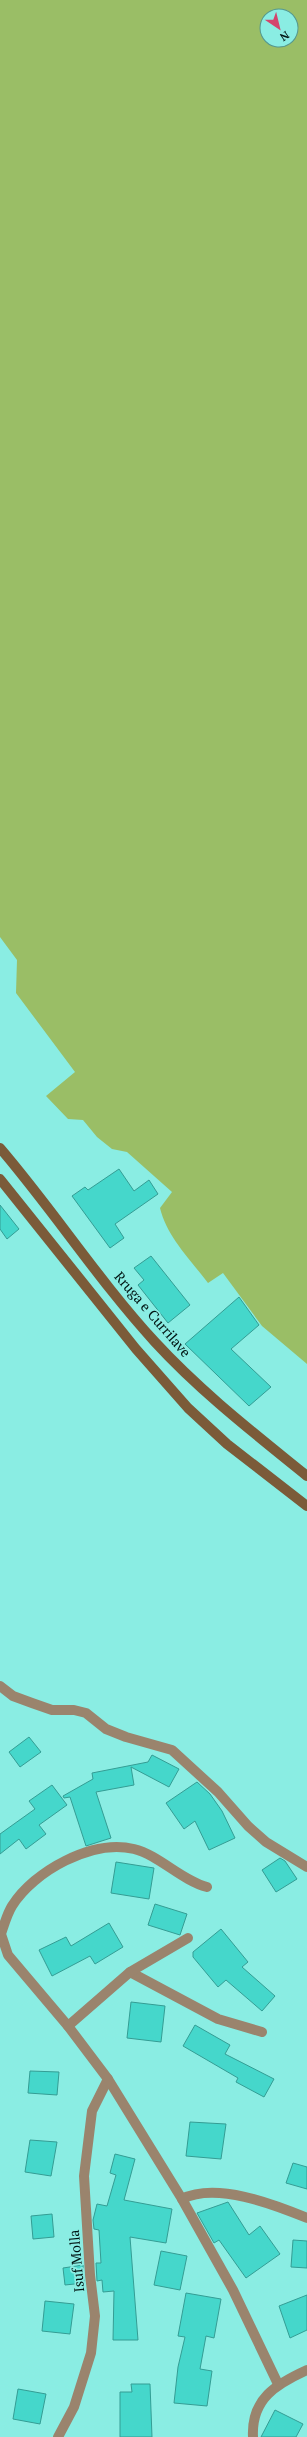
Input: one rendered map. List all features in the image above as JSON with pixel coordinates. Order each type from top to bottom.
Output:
[{"type":"main road","name":"Rruga e Currilave","points":[[0,1148],[154,1341],[199,1388],[243,1426],[307,1476]]},
{"type":"main road","points":[[0,1179],[136,1349],[188,1408],[227,1444],[307,1506]]},
{"type":"street","points":[[0,1686],[13,1696],[52,1710],[74,1710],[86,1713],[106,1729],[126,1737],[172,1750],[218,1792],[248,1826],[266,1842],[307,1867]]},
{"type":"street","points":[[207,1887],[194,1884],[168,1866],[134,1849],[108,1849],[80,1854],[52,1868],[30,1884],[12,1906],[0,1934],[8,1955],[68,2026],[108,2079],[182,2199],[233,2290],[278,2384]]},
{"type":"street","points":[[68,2026],[130,1972],[188,1938]]},
{"type":"street","points":[[130,1972],[218,2019],[262,2032]]},
{"type":"street","name":"Isuf Molla","points":[[58,2437],[74,2407],[91,2352],[95,2316],[90,2275],[84,2176],[92,2111],[108,2079]]},
{"type":"street","points":[[182,2199],[193,2194],[218,2193],[252,2199],[307,2218]]},
{"type":"street","points":[[253,2437],[252,2423],[262,2400],[278,2384],[307,2370]]},
{"type":"shaded area","points":[[0,0],[307,0],[307,1364],[262,1326],[223,1273],[208,1283],[174,1238],[163,1219],[160,1208],[172,1192],[127,1152],[112,1149],[97,1137],[83,1120],[68,1119],[46,1096],[75,1072],[16,993],[17,960],[0,937]]},
{"type":"building","points":[[119,1169],[134,1191],[149,1180],[158,1194],[115,1224],[124,1238],[110,1248],[72,1196],[85,1187],[88,1190]]},
{"type":"building","points":[[0,1205],[19,1229],[7,1239],[0,1229]]},
{"type":"building","points":[[151,1256],[190,1305],[168,1323],[138,1285],[144,1280],[134,1268]]},
{"type":"building","points":[[239,1297],[259,1325],[231,1349],[271,1387],[249,1406],[185,1344]]},
{"type":"building","points":[[29,1737],[41,1752],[20,1767],[9,1752]]},
{"type":"building","points":[[152,1755],[179,1769],[169,1787],[131,1767],[134,1785],[96,1792],[111,1838],[86,1846],[70,1797],[64,1798],[63,1796],[93,1779],[92,1773],[148,1762]]},
{"type":"building","points":[[197,1782],[210,1794],[222,1811],[235,1838],[209,1850],[195,1821],[184,1829],[166,1803]]},
{"type":"building","points":[[52,1785],[67,1805],[39,1825],[46,1834],[26,1849],[19,1839],[0,1854],[0,1834],[35,1809],[29,1801]]},
{"type":"building","points":[[280,1858],[285,1861],[297,1879],[276,1892],[262,1870]]},
{"type":"building","points":[[116,1862],[154,1868],[149,1899],[111,1893]]},
{"type":"building","points":[[155,1904],[187,1914],[180,1935],[148,1925]]},
{"type":"building","points":[[109,1923],[123,1947],[95,1964],[90,1956],[52,1976],[39,1950],[66,1937],[71,1946]]},
{"type":"building","points":[[221,1929],[248,1962],[242,1967],[275,1996],[262,2011],[226,1980],[218,1987],[193,1957],[193,1952]]},
{"type":"building","points":[[131,2002],[165,2006],[161,2042],[127,2038]]},
{"type":"building","points":[[195,2025],[230,2045],[225,2054],[274,2079],[264,2097],[236,2082],[238,2078],[183,2046]]},
{"type":"building","points":[[30,2071],[59,2072],[57,2095],[28,2093]]},
{"type":"building","points":[[190,2122],[226,2124],[221,2159],[186,2156]]},
{"type":"building","points":[[30,2140],[57,2142],[51,2176],[25,2172]]},
{"type":"building","points":[[115,2154],[135,2159],[124,2200],[172,2209],[166,2243],[130,2237],[138,2340],[113,2340],[114,2291],[103,2292],[102,2280],[97,2281],[96,2263],[101,2263],[99,2230],[94,2229],[93,2220],[97,2204],[107,2206],[116,2175],[110,2173]]},
{"type":"building","points":[[293,2163],[307,2167],[307,2189],[286,2183]]},
{"type":"building","points":[[228,2202],[249,2235],[260,2226],[280,2254],[246,2278],[219,2240],[214,2243],[197,2213]]},
{"type":"building","points":[[52,2214],[54,2237],[33,2239],[31,2216]]},
{"type":"building","points":[[293,2240],[307,2241],[307,2268],[291,2267]]},
{"type":"building","points":[[161,2251],[187,2256],[180,2290],[154,2285]]},
{"type":"building","points":[[83,2265],[84,2283],[65,2285],[63,2268]]},
{"type":"building","points":[[186,2293],[221,2299],[214,2338],[206,2336],[200,2369],[212,2371],[207,2406],[174,2403],[178,2367],[185,2337],[178,2336]]},
{"type":"building","points":[[307,2295],[307,2330],[290,2338],[279,2306]]},
{"type":"building","points":[[45,2301],[74,2304],[70,2334],[42,2331]]},
{"type":"building","points":[[131,2384],[150,2384],[152,2437],[120,2437],[120,2392],[132,2392]]},
{"type":"building","points":[[18,2389],[46,2394],[40,2424],[13,2419]]},
{"type":"building","points":[[275,2410],[303,2424],[296,2437],[261,2437]]}]
